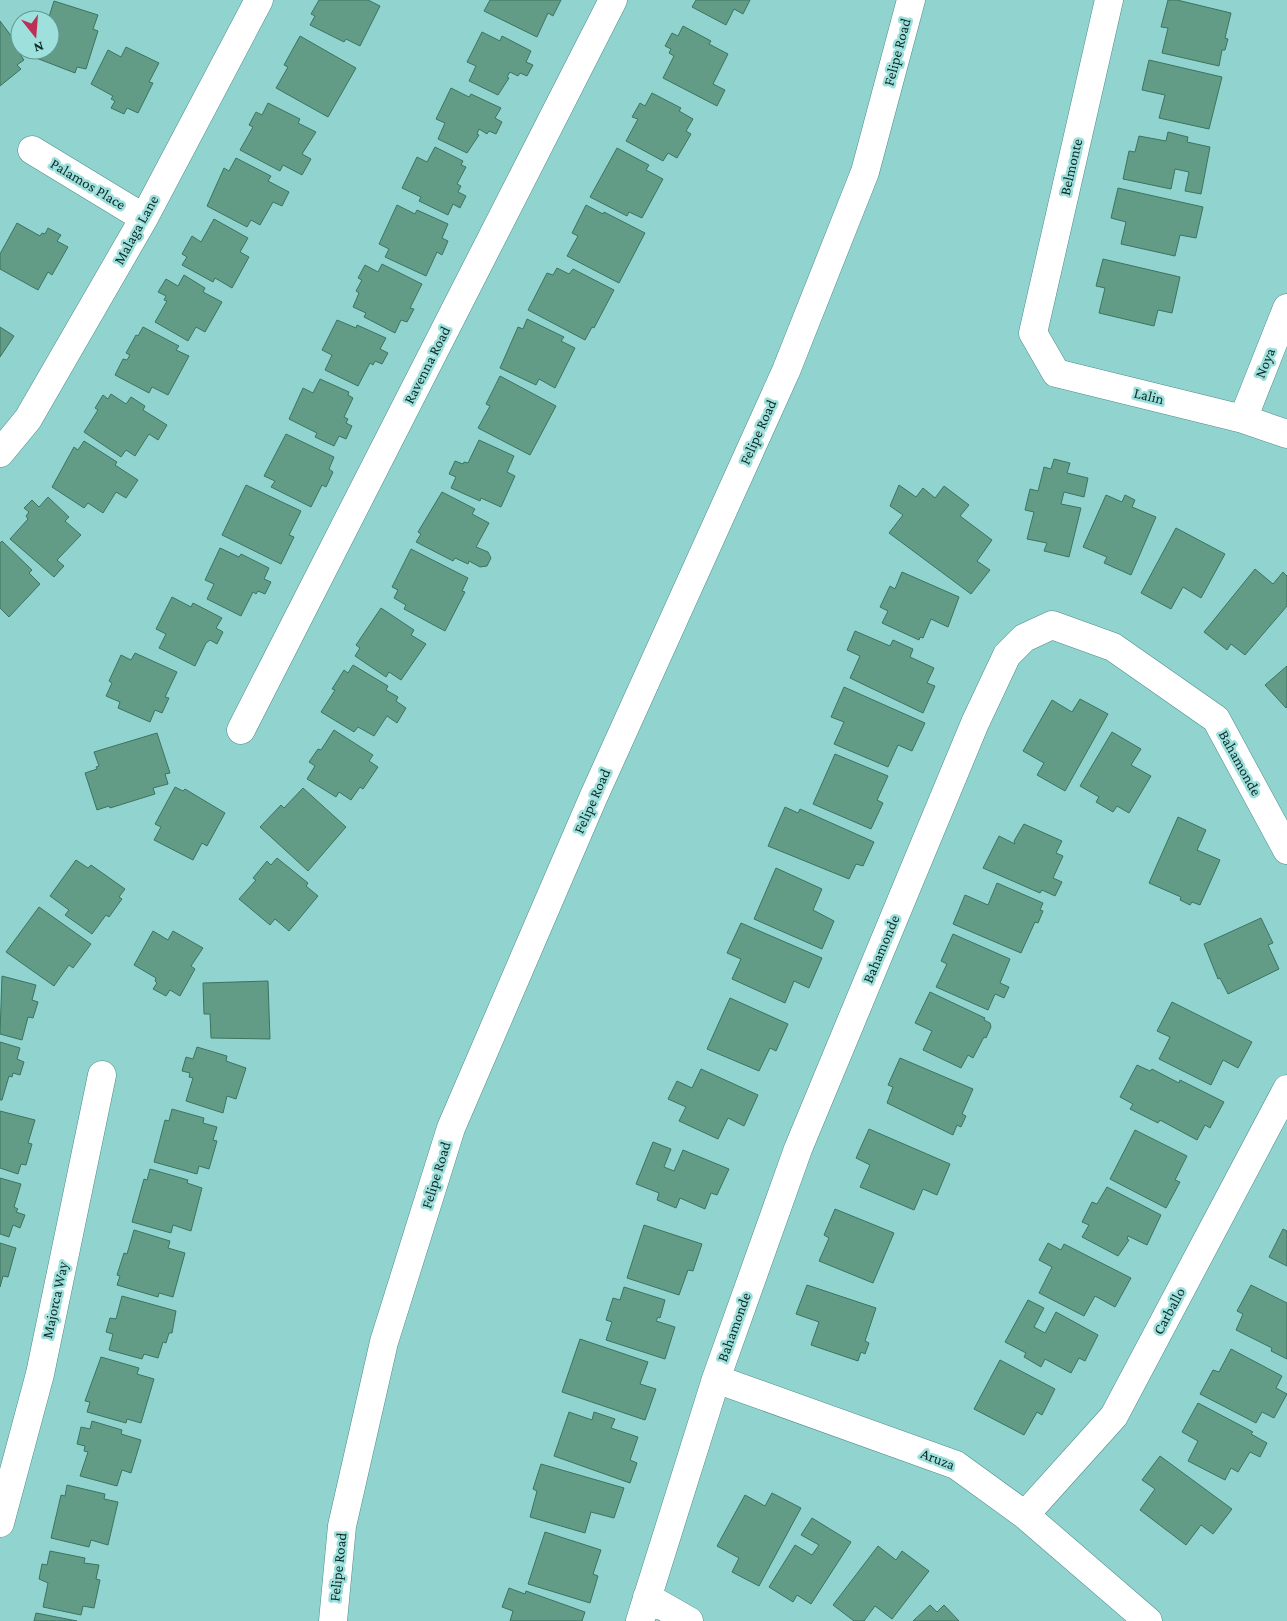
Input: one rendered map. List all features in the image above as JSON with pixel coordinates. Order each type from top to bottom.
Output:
[{"type":"street","name":"Malaga Lane","points":[[0,453],[28,419],[144,218],[259,0]]},
{"type":"street","name":"Ravenna Road","points":[[241,730],[612,0]]},
{"type":"street","name":"Felipe Road","points":[[333,1621],[342,1526],[384,1342],[451,1128],[593,798],[786,371],[866,172],[911,0]]},
{"type":"street","name":"Belmonte","points":[[1033,333],[1109,0]]},
{"type":"street","name":"Palamos Place","points":[[32,150],[144,218]]},
{"type":"street","name":"Noya","points":[[1243,419],[1287,308]]},
{"type":"street","name":"Lalin","points":[[1033,333],[1056,373],[1243,419],[1287,434]]},
{"type":"street","name":"Bahamonde","points":[[643,1609],[716,1379],[798,1149],[975,723],[1007,655],[1024,638],[1052,625],[1113,647],[1216,719],[1287,850]]},
{"type":"street","name":"Majorca Way","points":[[0,1524],[40,1374],[102,1075]]},
{"type":"street","name":"Carballo","points":[[1025,1515],[1114,1416],[1287,1089]]},
{"type":"street","name":"Aruza","points":[[716,1379],[956,1465],[1025,1515],[1148,1621]]},
{"type":"street","points":[[643,1609],[689,1621]]},
{"type":"building","points":[[319,0],[368,0],[380,6],[360,46],[346,39],[344,42],[310,25],[315,16],[311,14]]},
{"type":"building","points":[[490,0],[561,0],[553,16],[548,13],[537,37],[484,11]]},
{"type":"building","points":[[696,0],[750,0],[743,14],[734,9],[726,25],[692,7]]},
{"type":"building","points":[[1168,0],[1177,0],[1231,13],[1225,38],[1228,39],[1225,50],[1222,50],[1219,66],[1162,53],[1168,28],[1161,27]]},
{"type":"building","points":[[54,1],[98,15],[93,29],[98,31],[86,69],[77,67],[75,73],[41,60],[60,60],[60,10],[51,10]]},
{"type":"building","points":[[0,21],[10,34],[10,60],[24,60],[17,65],[21,69],[0,86]]},
{"type":"building","points":[[683,26],[711,41],[709,44],[728,54],[713,84],[725,90],[717,106],[663,78],[674,56],[669,53],[671,49],[665,46],[672,33],[678,36]]},
{"type":"building","points":[[482,32],[500,41],[502,36],[531,51],[526,62],[533,65],[527,76],[520,73],[518,76],[510,72],[507,77],[509,78],[498,95],[469,81],[476,66],[467,62]]},
{"type":"building","points":[[300,36],[356,68],[328,117],[276,88],[288,67],[284,65]]},
{"type":"building","points":[[126,47],[159,63],[149,82],[153,83],[138,113],[127,108],[124,114],[111,108],[115,101],[111,99],[113,96],[91,84],[108,50],[121,57]]},
{"type":"building","points":[[1149,60],[1222,77],[1209,129],[1159,118],[1165,95],[1142,90]]},
{"type":"building","points":[[451,88],[469,97],[471,94],[501,108],[495,118],[502,122],[496,134],[489,131],[487,134],[479,129],[477,134],[479,135],[467,153],[438,139],[445,123],[436,119]]},
{"type":"building","points":[[652,93],[681,108],[679,111],[693,119],[686,131],[691,134],[677,158],[668,153],[663,161],[626,141],[638,119],[632,117],[640,103],[645,106]]},
{"type":"building","points":[[268,103],[300,119],[298,123],[316,132],[302,154],[311,159],[302,175],[283,165],[280,171],[240,150],[253,127],[249,125],[256,112],[262,115]]},
{"type":"building","points":[[1168,132],[1188,137],[1187,142],[1210,147],[1201,194],[1185,191],[1189,172],[1175,169],[1171,189],[1123,179],[1129,151],[1135,152],[1139,136],[1166,141]]},
{"type":"building","points":[[435,147],[463,161],[461,165],[466,167],[457,184],[461,186],[458,192],[466,196],[460,208],[453,204],[448,215],[419,201],[421,197],[402,188],[417,157],[427,162]]},
{"type":"building","points":[[617,148],[649,165],[646,170],[663,179],[642,218],[629,212],[627,216],[590,197]]},
{"type":"building","points":[[236,158],[271,176],[268,181],[289,192],[282,206],[273,202],[260,225],[251,220],[247,227],[207,206],[224,168],[229,171]]},
{"type":"building","points":[[1118,188],[1203,207],[1196,238],[1180,235],[1175,256],[1121,244],[1126,222],[1111,218]]},
{"type":"building","points":[[397,205],[415,214],[417,210],[448,224],[442,238],[448,241],[442,255],[437,252],[426,276],[385,257],[389,249],[379,244]]},
{"type":"building","points":[[586,205],[645,233],[619,283],[567,256],[578,236],[572,233]]},
{"type":"building","points":[[214,219],[248,238],[240,252],[249,257],[232,288],[215,278],[213,282],[182,265],[187,257],[182,254],[192,236],[201,242]]},
{"type":"building","points":[[17,223],[40,236],[42,233],[45,234],[48,228],[61,235],[57,241],[68,247],[52,275],[48,272],[38,290],[0,269],[0,254]]},
{"type":"building","points":[[1103,259],[1180,277],[1172,313],[1158,310],[1154,326],[1099,313],[1105,288],[1096,286]]},
{"type":"building","points":[[382,264],[422,284],[410,308],[414,309],[407,322],[401,320],[395,333],[364,317],[366,313],[353,307],[359,293],[356,291],[362,280],[358,278],[365,265],[378,272]]},
{"type":"building","points":[[557,268],[569,274],[573,269],[614,290],[594,328],[592,327],[585,340],[528,310],[547,273],[553,275]]},
{"type":"building","points":[[184,275],[205,288],[203,292],[222,302],[205,332],[196,327],[188,341],[155,322],[167,301],[164,300],[166,296],[158,292],[166,279],[178,286]]},
{"type":"building","points":[[527,319],[564,337],[561,341],[575,348],[555,388],[539,379],[536,385],[500,368],[518,327],[523,329]]},
{"type":"building","points":[[337,320],[356,328],[357,325],[386,338],[380,349],[388,353],[382,364],[375,361],[373,365],[370,363],[358,386],[325,370],[332,355],[322,350]]},
{"type":"building","points":[[0,327],[14,336],[0,357]]},
{"type":"building","points":[[143,327],[179,346],[176,350],[189,356],[168,395],[152,387],[149,393],[115,375],[123,359],[127,360],[130,355],[126,353]]},
{"type":"building","points":[[500,376],[556,406],[530,455],[478,428],[490,406],[486,404]]},
{"type":"building","points":[[320,379],[349,392],[348,395],[353,398],[344,417],[348,419],[346,423],[352,426],[346,439],[339,436],[334,446],[315,437],[317,433],[289,419],[303,388],[313,393]]},
{"type":"building","points":[[111,394],[126,404],[131,397],[145,406],[143,410],[167,425],[158,440],[149,434],[135,456],[126,450],[121,457],[84,432],[98,410],[95,408],[103,395],[108,399]]},
{"type":"building","points":[[286,434],[334,457],[329,469],[333,472],[326,487],[322,485],[311,507],[271,487],[275,481],[264,476]]},
{"type":"building","points":[[479,440],[514,456],[507,472],[515,476],[501,507],[481,498],[480,501],[451,488],[456,477],[449,474],[455,461],[463,464],[464,462],[468,463]]},
{"type":"building","points":[[84,441],[117,462],[115,465],[138,480],[126,498],[116,492],[103,513],[88,503],[84,508],[52,487],[74,447],[78,450]]},
{"type":"building","points":[[1054,459],[1070,463],[1067,473],[1088,478],[1084,497],[1064,492],[1061,504],[1081,508],[1069,557],[1044,551],[1047,543],[1027,539],[1034,512],[1025,510],[1030,489],[1038,491],[1044,467],[1051,469]]},
{"type":"building","points":[[246,485],[301,511],[289,535],[294,537],[281,564],[222,535]]},
{"type":"building","points":[[899,485],[916,497],[923,488],[935,498],[944,486],[969,505],[960,516],[992,540],[977,561],[990,570],[971,594],[889,533],[903,515],[890,506]]},
{"type":"building","points":[[442,492],[475,509],[472,514],[489,523],[476,547],[488,552],[491,558],[487,566],[480,567],[469,561],[468,564],[455,558],[453,561],[416,542],[421,534],[418,532]]},
{"type":"building","points":[[1106,495],[1122,502],[1125,495],[1135,500],[1132,507],[1156,517],[1131,575],[1104,563],[1107,557],[1083,547]]},
{"type":"building","points":[[48,497],[69,517],[65,521],[81,535],[57,560],[64,566],[54,577],[10,539],[28,519],[26,516],[29,512],[24,508],[32,500],[39,507]]},
{"type":"building","points":[[1176,528],[1225,554],[1201,598],[1183,587],[1171,609],[1141,593]]},
{"type":"building","points":[[2,541],[32,570],[29,573],[40,584],[9,617],[0,608],[0,543]]},
{"type":"building","points":[[220,548],[239,557],[241,554],[269,568],[264,579],[271,582],[265,594],[258,591],[256,594],[253,592],[241,616],[207,599],[214,584],[205,580]]},
{"type":"building","points":[[411,549],[468,578],[462,591],[465,592],[445,631],[404,609],[406,605],[394,598],[398,590],[392,587]]},
{"type":"building","points":[[1255,569],[1273,584],[1283,572],[1287,576],[1287,606],[1245,655],[1231,644],[1227,650],[1204,632]]},
{"type":"building","points":[[902,572],[959,597],[948,627],[931,619],[923,638],[920,637],[919,640],[882,623],[888,611],[880,607],[890,586],[895,589]]},
{"type":"building","points":[[172,597],[191,607],[193,603],[222,618],[216,628],[223,632],[217,644],[210,640],[206,643],[195,666],[159,648],[166,634],[156,629]]},
{"type":"building","points":[[381,608],[414,630],[411,635],[426,644],[401,680],[389,672],[386,677],[355,656],[360,648],[356,645]]},
{"type":"building","points":[[855,631],[890,646],[893,640],[913,649],[910,657],[934,668],[927,683],[935,686],[923,713],[850,678],[860,656],[847,650]]},
{"type":"building","points":[[135,653],[177,672],[165,697],[169,698],[162,713],[155,710],[150,722],[118,708],[120,702],[106,696],[112,683],[109,681],[121,655],[131,660]]},
{"type":"building","points":[[353,665],[388,686],[386,690],[398,697],[396,701],[406,708],[397,723],[387,716],[374,736],[358,727],[354,732],[321,712],[335,690],[332,689],[344,670],[348,673]]},
{"type":"building","points":[[1287,666],[1287,707],[1286,708],[1265,685]]},
{"type":"building","points":[[844,687],[925,723],[912,751],[898,745],[888,767],[834,744],[844,722],[831,717]]},
{"type":"building","points":[[1080,699],[1108,714],[1065,791],[1037,775],[1044,763],[1023,751],[1052,700],[1072,712]]},
{"type":"building","points":[[334,730],[373,755],[369,761],[378,767],[363,789],[360,787],[351,800],[339,792],[336,797],[307,779],[315,766],[309,762],[318,749],[321,750]]},
{"type":"building","points":[[1112,732],[1141,749],[1131,765],[1151,776],[1129,813],[1117,806],[1113,812],[1096,802],[1099,797],[1080,786]]},
{"type":"building","points":[[157,733],[170,773],[165,774],[168,784],[153,788],[155,794],[110,808],[109,806],[97,810],[85,773],[97,769],[96,767],[99,766],[94,752]]},
{"type":"building","points":[[835,754],[888,776],[877,800],[883,803],[871,829],[813,804]]},
{"type":"building","points":[[175,787],[183,791],[185,789],[225,813],[207,846],[202,843],[193,860],[154,840],[161,827],[155,824]]},
{"type":"building","points":[[303,788],[346,827],[308,871],[260,827],[281,805],[284,808]]},
{"type":"building","points":[[785,807],[798,813],[800,809],[874,842],[863,866],[856,864],[849,879],[768,846]]},
{"type":"building","points":[[1178,817],[1206,830],[1197,850],[1220,860],[1200,905],[1192,902],[1190,905],[1180,900],[1181,897],[1149,883]]},
{"type":"building","points":[[1024,824],[1062,841],[1056,853],[1063,856],[1053,878],[1062,882],[1055,896],[1042,890],[1040,893],[983,868],[999,836],[1015,844],[1014,841]]},
{"type":"building","points":[[277,858],[308,883],[306,886],[318,896],[289,931],[275,919],[270,925],[239,899],[256,880],[253,878],[267,861],[271,865]]},
{"type":"building","points":[[76,860],[88,868],[91,865],[125,889],[119,897],[122,899],[109,917],[106,915],[92,934],[65,915],[69,910],[50,896]]},
{"type":"building","points":[[776,868],[822,889],[813,910],[834,921],[822,949],[754,919]]},
{"type":"building","points":[[997,883],[1043,903],[1040,910],[1043,911],[1038,923],[1035,922],[1021,953],[953,924],[965,895],[988,905]]},
{"type":"building","points":[[39,907],[91,944],[73,968],[69,965],[54,986],[6,952]]},
{"type":"building","points":[[1261,918],[1273,943],[1268,945],[1279,969],[1228,994],[1220,978],[1218,979],[1204,944]]},
{"type":"building","points":[[741,923],[822,958],[809,988],[794,981],[785,1003],[732,979],[741,959],[727,953]]},
{"type":"building","points":[[153,931],[168,940],[173,931],[203,948],[191,966],[195,969],[180,996],[170,990],[166,996],[153,989],[157,983],[155,981],[156,978],[134,965]]},
{"type":"building","points":[[953,934],[1010,959],[1000,983],[1009,987],[1004,998],[995,994],[988,1010],[936,987],[947,964],[941,961]]},
{"type":"building","points":[[2,976],[36,985],[32,1000],[38,1002],[33,1018],[28,1017],[22,1040],[0,1034]]},
{"type":"building","points":[[268,981],[270,1039],[211,1038],[210,1014],[204,1014],[203,983]]},
{"type":"building","points":[[930,992],[985,1018],[984,1020],[990,1023],[991,1027],[986,1038],[984,1037],[973,1058],[968,1055],[961,1068],[923,1050],[932,1031],[915,1023]]},
{"type":"building","points":[[730,998],[788,1024],[776,1051],[770,1048],[759,1071],[707,1049]]},
{"type":"building","points":[[1172,1002],[1252,1042],[1238,1068],[1223,1060],[1211,1085],[1159,1059],[1170,1037],[1157,1031]]},
{"type":"building","points":[[0,1042],[20,1048],[17,1059],[24,1062],[20,1075],[13,1073],[12,1077],[9,1076],[2,1100],[0,1100]]},
{"type":"building","points":[[197,1047],[227,1056],[226,1061],[246,1068],[236,1099],[227,1096],[223,1113],[186,1101],[193,1078],[189,1077],[190,1073],[182,1071],[186,1057],[193,1059]]},
{"type":"building","points":[[900,1058],[973,1089],[962,1114],[966,1116],[961,1127],[957,1125],[953,1135],[887,1103],[893,1087],[888,1085]]},
{"type":"building","points":[[1137,1065],[1150,1071],[1152,1069],[1179,1083],[1180,1080],[1224,1102],[1210,1128],[1205,1125],[1197,1140],[1160,1120],[1158,1123],[1130,1109],[1133,1104],[1120,1097]]},
{"type":"building","points":[[701,1069],[758,1095],[744,1126],[728,1118],[718,1139],[679,1121],[686,1107],[668,1099],[677,1081],[692,1088]]},
{"type":"building","points":[[172,1109],[204,1118],[203,1123],[217,1127],[213,1140],[217,1141],[209,1169],[199,1166],[197,1174],[154,1162],[165,1120],[169,1121]]},
{"type":"building","points":[[0,1111],[35,1120],[28,1143],[32,1144],[26,1165],[21,1164],[18,1174],[0,1168]]},
{"type":"building","points":[[869,1129],[950,1164],[937,1195],[923,1189],[914,1210],[860,1187],[870,1165],[856,1158]]},
{"type":"building","points":[[1135,1130],[1187,1156],[1175,1180],[1180,1182],[1166,1208],[1110,1179]]},
{"type":"building","points":[[653,1142],[671,1149],[664,1167],[674,1171],[683,1150],[729,1169],[717,1195],[711,1193],[705,1209],[680,1198],[676,1208],[657,1200],[659,1193],[636,1184]]},
{"type":"building","points":[[150,1169],[188,1180],[187,1183],[202,1188],[191,1231],[173,1225],[171,1233],[132,1222],[144,1179],[147,1180]]},
{"type":"building","points":[[0,1178],[21,1184],[14,1207],[18,1209],[16,1212],[25,1215],[20,1228],[13,1225],[9,1237],[0,1234]]},
{"type":"building","points":[[1107,1187],[1161,1215],[1147,1245],[1128,1236],[1127,1239],[1129,1240],[1118,1256],[1082,1237],[1089,1225],[1082,1222],[1092,1202],[1097,1204]]},
{"type":"building","points":[[835,1209],[894,1233],[873,1283],[819,1261],[829,1238],[824,1235]]},
{"type":"building","points":[[644,1225],[702,1244],[693,1271],[688,1270],[679,1295],[627,1278]]},
{"type":"building","points":[[1283,1229],[1287,1231],[1287,1266],[1269,1257]]},
{"type":"building","points":[[134,1230],[170,1241],[168,1248],[185,1253],[173,1297],[159,1293],[158,1297],[117,1285],[120,1276],[117,1275],[124,1253],[127,1254]]},
{"type":"building","points":[[0,1243],[16,1248],[8,1277],[3,1276],[0,1287]]},
{"type":"building","points":[[1048,1243],[1061,1250],[1064,1244],[1131,1278],[1115,1307],[1095,1296],[1084,1316],[1039,1293],[1052,1267],[1039,1260]]},
{"type":"building","points":[[807,1285],[876,1308],[865,1341],[869,1343],[865,1354],[861,1352],[858,1361],[811,1345],[819,1322],[796,1314]]},
{"type":"building","points":[[1251,1285],[1287,1303],[1287,1359],[1271,1351],[1272,1348],[1236,1330],[1243,1314],[1237,1311]]},
{"type":"building","points":[[624,1287],[665,1300],[660,1318],[658,1317],[656,1321],[675,1327],[665,1359],[606,1340],[612,1322],[606,1320],[613,1298],[620,1300]]},
{"type":"building","points":[[122,1296],[176,1311],[172,1333],[169,1333],[166,1343],[163,1342],[158,1358],[144,1354],[142,1359],[109,1350],[113,1334],[106,1332],[110,1318],[116,1319]]},
{"type":"building","points":[[1028,1300],[1044,1308],[1034,1327],[1045,1333],[1056,1312],[1098,1335],[1085,1361],[1079,1358],[1071,1373],[1045,1359],[1041,1367],[1024,1357],[1026,1353],[1005,1342]]},
{"type":"building","points":[[580,1339],[648,1362],[640,1384],[656,1389],[645,1420],[562,1392]]},
{"type":"building","points":[[1231,1349],[1282,1376],[1276,1388],[1287,1394],[1274,1418],[1262,1412],[1256,1423],[1200,1394],[1213,1370],[1219,1372]]},
{"type":"building","points":[[101,1357],[139,1368],[137,1374],[154,1379],[141,1423],[127,1419],[126,1423],[87,1412],[90,1402],[85,1401]]},
{"type":"building","points":[[1000,1360],[1055,1389],[1042,1415],[1037,1412],[1024,1435],[974,1409]]},
{"type":"building","points":[[1198,1403],[1253,1432],[1251,1434],[1267,1443],[1260,1457],[1250,1452],[1238,1472],[1231,1468],[1225,1480],[1188,1461],[1198,1441],[1182,1432]]},
{"type":"building","points":[[569,1412],[592,1420],[594,1412],[615,1419],[611,1428],[638,1437],[630,1460],[637,1463],[630,1483],[554,1456]]},
{"type":"building","points":[[92,1421],[122,1430],[121,1434],[141,1440],[131,1473],[122,1470],[117,1486],[80,1476],[88,1452],[84,1451],[85,1446],[77,1444],[81,1427],[90,1429]]},
{"type":"building","points":[[1160,1456],[1232,1509],[1213,1534],[1201,1525],[1186,1545],[1140,1510],[1155,1489],[1142,1480]]},
{"type":"building","points":[[541,1464],[624,1488],[614,1518],[591,1512],[585,1533],[530,1517],[537,1491],[533,1489]]},
{"type":"building","points":[[67,1485],[105,1494],[104,1499],[118,1502],[108,1545],[91,1540],[89,1547],[51,1538],[61,1495],[65,1496]]},
{"type":"building","points":[[772,1493],[801,1508],[759,1586],[732,1572],[739,1558],[717,1546],[745,1495],[765,1506]]},
{"type":"building","points":[[812,1518],[851,1542],[811,1604],[797,1595],[793,1602],[769,1587],[795,1545],[812,1555],[819,1545],[801,1535]]},
{"type":"building","points":[[545,1532],[601,1550],[593,1574],[598,1576],[590,1603],[528,1584]]},
{"type":"building","points":[[878,1546],[896,1560],[902,1551],[929,1571],[892,1619],[875,1606],[864,1621],[854,1621],[833,1605]]},
{"type":"building","points":[[50,1551],[85,1558],[84,1563],[99,1565],[96,1579],[100,1580],[94,1608],[83,1606],[81,1615],[43,1607],[48,1583],[39,1579],[42,1564],[47,1565]]},
{"type":"building","points":[[509,1588],[525,1594],[526,1591],[585,1612],[582,1621],[510,1621],[513,1611],[502,1607]]},
{"type":"building","points":[[930,1605],[937,1612],[944,1605],[959,1621],[913,1621]]},
{"type":"building","points":[[36,1613],[77,1621],[34,1621]]}]
